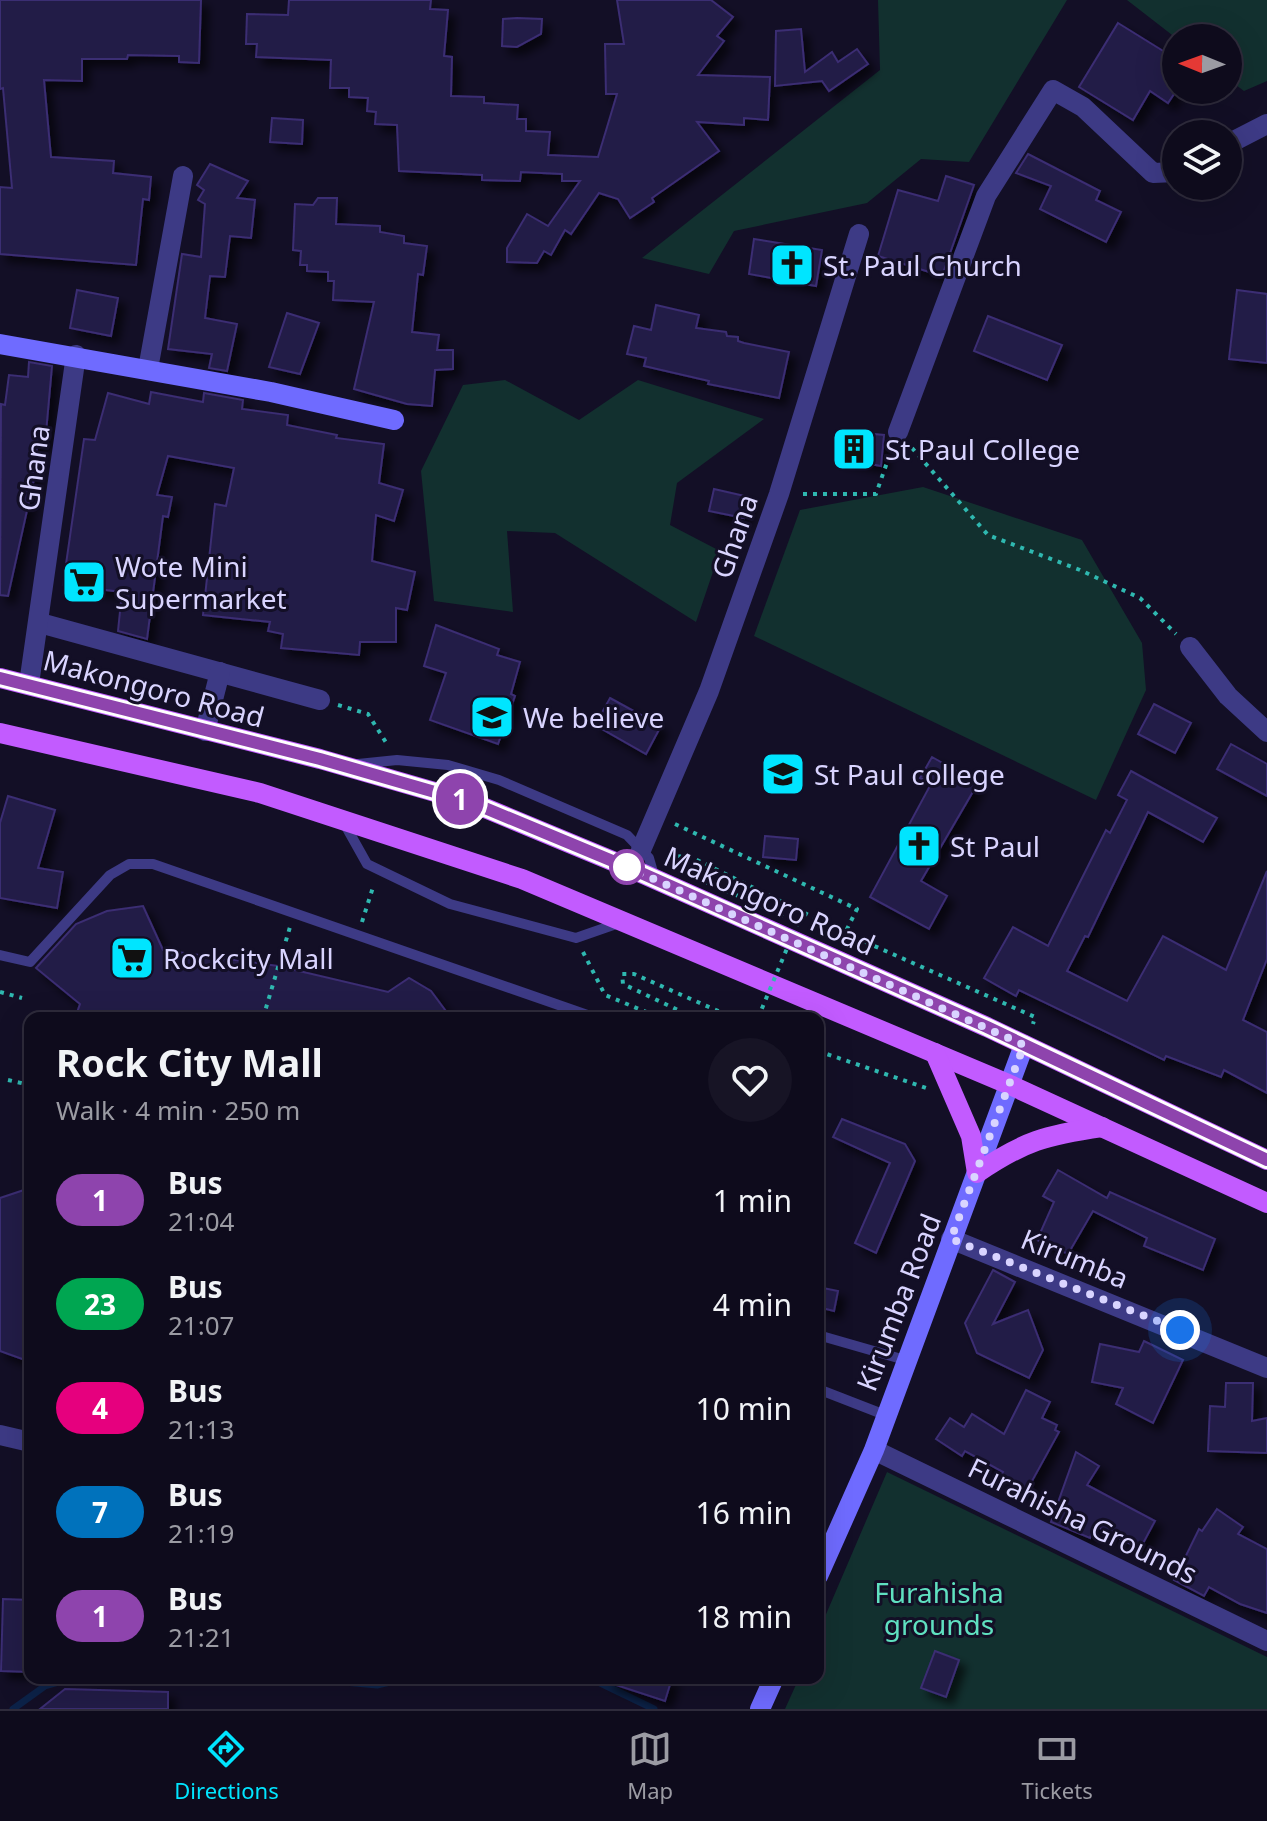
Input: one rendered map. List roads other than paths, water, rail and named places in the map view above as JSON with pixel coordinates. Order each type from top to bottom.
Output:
[{"type":"main road","points":[[0,344],[76,355],[394,420]]},
{"type":"main road","name":"Makongoro Road","points":[[0,678],[336,764],[473,803],[656,879],[1024,1045],[1267,1160]]},
{"type":"main road","points":[[0,733],[260,793],[522,879],[1008,1084],[1267,1203]]},
{"type":"main road","name":"Kirumba Road","points":[[824,1562],[874,1450],[1024,1045]]},
{"type":"main road","points":[[935,1053],[971,1136],[977,1173],[1016,1147],[1051,1134],[1102,1127]]},
{"type":"main road","points":[[760,1709],[771,1684]]},
{"type":"street","points":[[898,432],[986,196],[1053,90],[1083,107],[1153,173],[1162,173]]},
{"type":"street","points":[[1242,137],[1267,124]]},
{"type":"street","points":[[148,369],[183,176]]},
{"type":"street","name":"Ghana","points":[[641,850],[709,691],[779,494],[859,234]]},
{"type":"street","name":"Ghana","points":[[29,684],[76,355]]},
{"type":"street","points":[[40,623],[320,700]]},
{"type":"street","points":[[1190,647],[1228,696],[1267,732]]},
{"type":"street","points":[[205,731],[220,672]]},
{"type":"street","name":"Kirumba","points":[[951,1239],[1267,1368]]},
{"type":"street","points":[[0,1435],[24,1441]]},
{"type":"street","name":"Furahisha Grounds","points":[[874,1450],[1267,1641]]},
{"type":"lane","points":[[336,764],[397,760],[448,765],[499,780],[627,835],[649,858],[656,879]]},
{"type":"lane","points":[[342,819],[367,864],[450,904],[576,938],[625,921]]},
{"type":"lane","points":[[0,955],[30,962],[110,875],[129,864],[153,864],[579,1012]]},
{"type":"lane","points":[[824,1337],[905,1360]]},
{"type":"lane","points":[[824,1391],[885,1415]]},
{"type":"waterway","points":[[13,1709],[52,1684]]},
{"type":"waterway","points":[[366,1684],[381,1684]]},
{"type":"waterway","points":[[602,1684],[654,1709]]},
{"type":"place","name":"St. Paul Church","points":[[792,265]]},
{"type":"place","name":"St Paul College","points":[[854,449]]},
{"type":"place","name":"Wote Mini Supermarket","points":[[84,582]]},
{"type":"place","name":"We believe","points":[[492,717]]},
{"type":"place","name":"St Paul college","points":[[783,774]]},
{"type":"place","name":"St Paul","points":[[919,846]]},
{"type":"place","name":"Rockcity Mall","points":[[132,958]]},
{"type":"park label","name":"Furahisha grounds","points":[[939,1608]]}]
